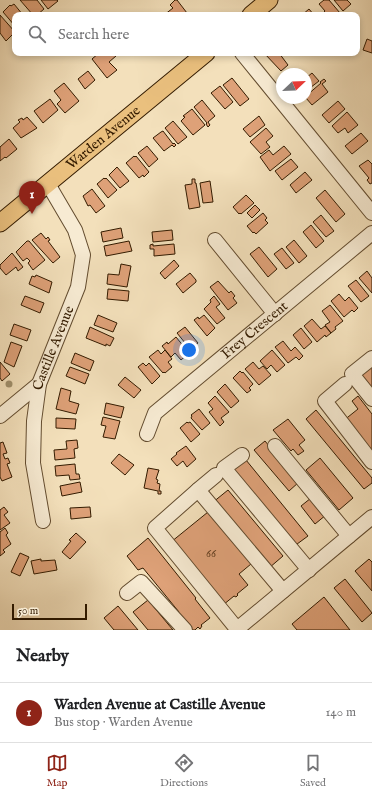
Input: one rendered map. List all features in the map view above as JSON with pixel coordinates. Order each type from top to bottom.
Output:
[{"type":"main road","points":[[254,12],[268,0]]},
{"type":"main road","name":"Warden Avenue","points":[[0,223],[202,56]]},
{"type":"street","points":[[244,56],[372,213]]},
{"type":"street","name":"Castille Avenue","points":[[42,521],[33,463],[34,421],[39,384],[78,287],[83,255],[75,230],[48,184]]},
{"type":"street","name":"Frey Crescent","points":[[147,434],[155,413],[372,233]]},
{"type":"street","points":[[215,240],[275,314]]},
{"type":"street","points":[[372,358],[352,374],[372,399]]},
{"type":"street","points":[[0,416],[39,384]]},
{"type":"street","points":[[345,384],[325,401],[372,462]]},
{"type":"street","points":[[274,446],[349,536]]},
{"type":"street","points":[[242,455],[224,468],[309,570]]},
{"type":"street","points":[[216,475],[154,528],[236,630],[372,517]]},
{"type":"street","points":[[198,490],[283,591]]},
{"type":"street","points":[[128,593],[141,582],[185,630]]},
{"type":"building","points":[[20,0],[37,0],[44,9],[40,12],[30,12]]},
{"type":"building","points":[[41,0],[57,0],[58,1],[48,9]]},
{"type":"building","points":[[177,0],[186,12],[168,12],[173,8],[170,5]]},
{"type":"building","points":[[324,0],[329,0],[339,12],[324,12],[325,11],[319,4]]},
{"type":"building","points":[[334,0],[347,0],[351,4],[343,11]]},
{"type":"building","points":[[14,4],[21,12],[12,12],[12,22],[3,12],[10,5],[11,6]]},
{"type":"building","points":[[0,15],[12,29],[12,35],[6,41],[0,33]]},
{"type":"building","points":[[367,39],[372,41],[372,53],[363,50]]},
{"type":"building","points":[[96,56],[116,56],[109,62],[117,70],[107,78],[92,59]]},
{"type":"building","points":[[267,56],[281,56],[288,65],[284,68],[278,68]]},
{"type":"building","points":[[88,71],[95,80],[85,89],[78,79]]},
{"type":"building","points":[[312,73],[319,81],[312,86]]},
{"type":"building","points":[[232,78],[249,99],[240,106],[223,85]]},
{"type":"building","points":[[324,79],[326,81],[322,84],[328,92],[312,105],[312,91],[321,83],[320,82]]},
{"type":"building","points":[[64,83],[79,101],[65,113],[57,104],[61,100],[54,91]]},
{"type":"building","points":[[220,86],[233,102],[225,109],[211,93]]},
{"type":"building","points":[[50,99],[58,110],[43,123],[34,111]]},
{"type":"building","points":[[202,100],[215,116],[208,122],[210,125],[208,127],[206,124],[207,123],[194,107]]},
{"type":"building","points":[[338,101],[345,109],[329,123],[322,115]]},
{"type":"building","points":[[192,109],[205,125],[193,135],[181,121],[185,117],[183,116]]},
{"type":"building","points":[[347,112],[358,125],[348,133],[345,128],[338,133],[332,126]]},
{"type":"building","points":[[259,116],[265,125],[250,137],[243,129]]},
{"type":"building","points":[[27,117],[37,128],[21,138],[13,128],[20,122],[18,120],[22,118],[23,120]]},
{"type":"building","points":[[173,121],[187,137],[178,144],[165,128]]},
{"type":"building","points":[[266,128],[273,136],[266,142],[270,147],[261,154],[250,142]]},
{"type":"building","points":[[163,131],[173,144],[174,143],[176,145],[174,147],[172,145],[164,151],[153,138]]},
{"type":"building","points":[[361,133],[368,141],[352,154],[345,146]]},
{"type":"building","points":[[9,139],[17,149],[0,161],[0,147]]},
{"type":"building","points":[[147,146],[158,159],[149,167],[138,153]]},
{"type":"building","points":[[284,146],[291,154],[270,171],[260,157],[269,150],[273,155]]},
{"type":"building","points":[[136,156],[149,172],[144,177],[143,175],[139,178],[126,163]]},
{"type":"building","points":[[291,159],[298,167],[282,180],[275,171]]},
{"type":"building","points":[[368,160],[372,164],[372,183],[370,184],[367,180],[369,178],[359,166]]},
{"type":"building","points":[[117,167],[129,181],[120,188],[109,175]]},
{"type":"building","points":[[305,172],[312,180],[296,193],[290,185]]},
{"type":"building","points":[[106,178],[117,190],[108,198],[97,184]]},
{"type":"building","points":[[192,179],[195,179],[200,207],[189,209],[185,185],[192,184]]},
{"type":"building","points":[[210,181],[213,202],[203,203],[200,183]]},
{"type":"building","points":[[92,189],[105,206],[96,213],[90,205],[88,206],[83,196]]},
{"type":"building","points":[[325,190],[345,214],[336,222],[316,198]]},
{"type":"building","points":[[246,195],[254,203],[239,214],[233,207]]},
{"type":"building","points":[[255,205],[260,210],[252,218],[247,213]]},
{"type":"building","points":[[263,213],[267,218],[265,220],[268,223],[256,234],[254,232],[253,233],[247,226]]},
{"type":"building","points":[[321,215],[334,231],[326,237],[313,222]]},
{"type":"building","points":[[311,225],[324,241],[316,248],[303,232]]},
{"type":"building","points":[[121,228],[123,238],[103,242],[101,232]]},
{"type":"building","points":[[172,230],[173,240],[153,242],[152,232]]},
{"type":"building","points":[[41,233],[46,239],[48,237],[50,240],[48,241],[60,257],[53,263],[32,240]]},
{"type":"building","points":[[294,240],[307,256],[299,263],[286,247]]},
{"type":"building","points":[[27,241],[29,241],[45,260],[33,270],[28,263],[30,261],[27,258],[23,261],[16,252]]},
{"type":"building","points":[[129,241],[132,251],[106,256],[104,246]]},
{"type":"building","points":[[153,244],[153,246],[174,244],[175,254],[154,256],[154,249],[150,249],[150,245]]},
{"type":"building","points":[[259,247],[277,269],[268,277],[250,254]]},
{"type":"building","points":[[282,248],[294,263],[286,269],[274,254]]},
{"type":"building","points":[[12,253],[23,267],[18,271],[16,267],[6,275],[0,268],[0,265]]},
{"type":"building","points":[[174,260],[179,266],[165,279],[160,273]]},
{"type":"building","points":[[121,264],[131,266],[127,287],[107,284],[108,274],[119,275]]},
{"type":"building","points":[[367,271],[372,278],[372,293],[359,278]]},
{"type":"building","points":[[190,273],[196,282],[183,293],[176,284]]},
{"type":"building","points":[[36,275],[52,282],[49,293],[29,284],[32,276],[35,277]]},
{"type":"building","points":[[356,280],[369,296],[361,302],[348,286]]},
{"type":"building","points":[[218,281],[229,293],[231,291],[235,296],[233,298],[237,303],[228,310],[210,287]]},
{"type":"building","points":[[108,289],[129,291],[128,301],[107,299]]},
{"type":"building","points":[[339,294],[345,301],[349,297],[358,308],[354,312],[352,310],[344,317],[331,301]]},
{"type":"building","points":[[25,296],[44,303],[40,313],[21,305]]},
{"type":"building","points":[[214,296],[220,304],[216,307],[225,318],[217,324],[204,309],[211,302],[210,300]]},
{"type":"building","points":[[330,305],[343,321],[335,327],[336,329],[331,333],[325,325],[330,322],[322,311]]},
{"type":"building","points":[[98,315],[117,323],[113,332],[94,325]]},
{"type":"building","points":[[204,315],[215,328],[207,336],[194,320],[198,317],[199,319]]},
{"type":"building","points":[[312,319],[321,329],[325,326],[331,333],[326,337],[325,335],[317,342],[304,326]]},
{"type":"building","points":[[14,324],[31,330],[27,341],[10,335]]},
{"type":"building","points":[[90,327],[114,338],[110,346],[106,344],[106,346],[86,338]]},
{"type":"building","points":[[185,327],[198,343],[190,349],[177,333]]},
{"type":"building","points":[[301,328],[312,342],[304,349],[293,335]]},
{"type":"building","points":[[176,337],[189,353],[181,360],[175,353],[171,357],[162,346],[167,342],[168,344]]},
{"type":"building","points":[[283,341],[291,351],[295,347],[303,356],[299,360],[296,357],[288,363],[275,347]]},
{"type":"building","points":[[11,342],[22,346],[14,367],[4,362]]},
{"type":"building","points":[[158,350],[161,354],[165,350],[172,359],[168,362],[172,367],[165,373],[163,373],[149,357]]},
{"type":"building","points":[[272,350],[285,365],[277,372],[271,365],[267,369],[260,361]]},
{"type":"building","points":[[75,353],[94,361],[90,371],[71,363]]},
{"type":"building","points":[[0,362],[10,374],[2,381],[0,378]]},
{"type":"building","points":[[253,362],[259,369],[263,366],[271,375],[259,385],[245,369]]},
{"type":"building","points":[[143,363],[146,366],[149,363],[160,376],[152,384],[138,367]]},
{"type":"building","points":[[372,363],[372,395],[356,376]]},
{"type":"building","points":[[70,367],[89,374],[85,384],[66,376]]},
{"type":"building","points":[[240,371],[242,373],[243,372],[253,384],[249,388],[251,390],[247,393],[233,378]]},
{"type":"building","points":[[125,377],[141,390],[134,398],[118,385]]},
{"type":"building","points":[[225,384],[239,401],[231,408],[217,392]]},
{"type":"building","points":[[61,388],[71,391],[69,401],[79,404],[76,414],[56,409]]},
{"type":"building","points":[[215,396],[229,412],[221,418],[224,422],[220,426],[209,412],[213,409],[208,403]]},
{"type":"building","points":[[358,396],[372,414],[372,457],[343,421],[358,409],[352,401]]},
{"type":"building","points":[[106,403],[124,407],[121,418],[104,414]]},
{"type":"building","points":[[199,409],[210,423],[202,430],[191,418],[191,415]]},
{"type":"building","points":[[316,410],[372,478],[372,483],[364,489],[306,419]]},
{"type":"building","points":[[103,417],[120,421],[115,439],[103,437],[106,426],[101,425]]},
{"type":"building","points":[[56,418],[76,419],[75,429],[56,428]]},
{"type":"building","points":[[288,419],[305,440],[299,445],[304,451],[298,455],[293,449],[291,451],[273,430]]},
{"type":"building","points":[[187,422],[190,422],[200,434],[191,442],[180,428]]},
{"type":"building","points":[[77,440],[78,448],[74,449],[75,458],[55,460],[54,450],[67,449],[66,441]]},
{"type":"building","points":[[265,441],[299,482],[289,491],[254,450]]},
{"type":"building","points":[[3,442],[7,453],[3,454],[5,459],[8,458],[10,463],[7,464],[12,477],[2,481],[0,477],[0,443]]},
{"type":"building","points":[[186,446],[196,459],[187,467],[183,461],[177,466],[171,459],[177,454],[176,453]]},
{"type":"building","points":[[119,454],[134,465],[125,475],[111,463]]},
{"type":"building","points":[[320,458],[353,498],[339,510],[306,470]]},
{"type":"building","points":[[246,460],[308,536],[293,547],[231,472]]},
{"type":"building","points":[[75,464],[76,474],[79,474],[80,479],[70,480],[69,475],[56,476],[55,466]]},
{"type":"building","points":[[148,468],[159,470],[156,479],[158,480],[157,483],[160,484],[159,491],[161,491],[161,494],[158,494],[158,491],[144,488]]},
{"type":"building","points":[[80,482],[82,492],[62,496],[60,486]]},
{"type":"building","points":[[228,490],[283,556],[269,568],[212,503]]},
{"type":"building","points":[[311,498],[326,515],[315,524],[301,506]]},
{"type":"building","points":[[4,507],[8,512],[4,515],[10,523],[0,530],[0,510]]},
{"type":"building","points":[[90,507],[91,517],[71,519],[70,508]]},
{"type":"building","points":[[208,512],[251,564],[239,574],[248,585],[237,594],[238,595],[236,597],[234,596],[223,605],[171,542]]},
{"type":"building","points":[[5,528],[8,533],[6,535],[11,544],[3,550],[5,552],[0,556],[0,532]]},
{"type":"building","points":[[76,533],[86,542],[70,559],[62,552],[71,541],[69,540]]},
{"type":"building","points":[[148,538],[210,618],[201,625],[202,626],[200,629],[198,627],[195,630],[192,630],[143,568],[138,570],[127,556]]},
{"type":"building","points":[[20,553],[29,557],[20,576],[11,572]]},
{"type":"building","points":[[41,559],[41,561],[55,560],[57,570],[34,574],[31,561]]},
{"type":"building","points":[[369,559],[372,562],[372,591],[355,571]]},
{"type":"building","points":[[345,579],[372,613],[362,622],[334,588]]},
{"type":"building","points":[[324,597],[350,630],[297,630],[292,624]]},
{"type":"building","points":[[148,600],[173,630],[148,630],[133,612]]},
{"type":"building","points":[[118,606],[138,630],[114,630],[104,618]]},
{"type":"place","name":"Warden Avenue at Castille Avenue","points":[[32,214]]}]
